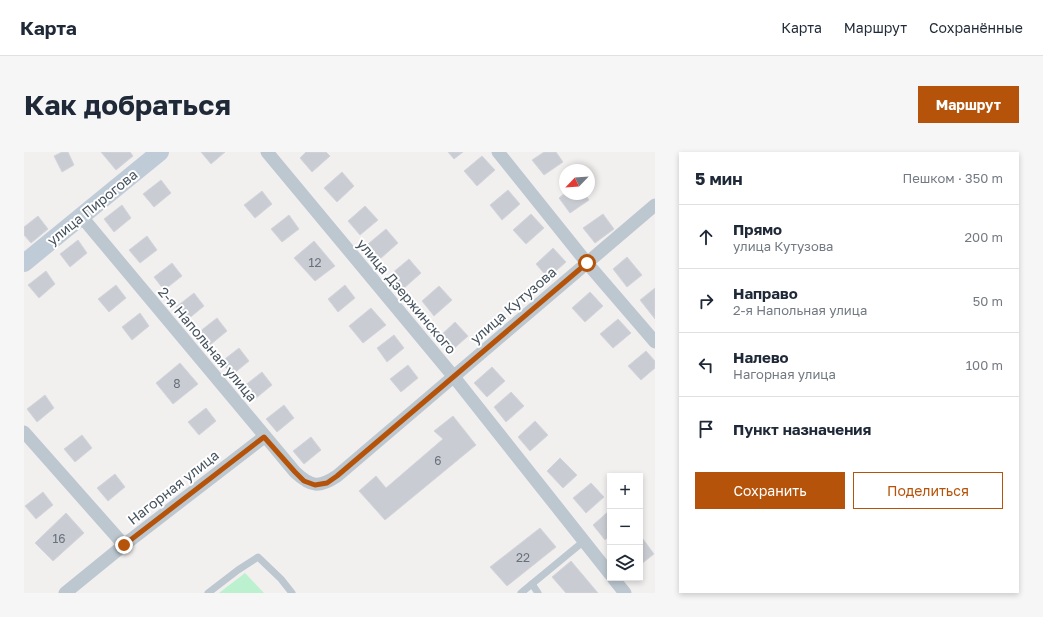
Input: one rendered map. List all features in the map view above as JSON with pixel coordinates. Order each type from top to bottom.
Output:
[{"type":"street","name":"улица Пирогова","points":[[24,263],[160,152]]},
{"type":"street","name":"улица Дзержинского","points":[[267,152],[454,377],[607,570]]},
{"type":"street","points":[[498,152],[587,263],[655,342]]},
{"type":"street","name":"улица Кутузова","points":[[315,485],[327,483],[337,476],[655,205]]},
{"type":"street","name":"2-я Напольная улица","points":[[81,216],[264,437],[304,481],[315,485]]},
{"type":"street","points":[[24,432],[124,545]]},
{"type":"street","name":"Нагорная улица","points":[[65,593],[124,545],[264,437]]},
{"type":"street","points":[[615,581],[625,593]]},
{"type":"lane","points":[[521,593],[584,541]]},
{"type":"lane","points":[[208,593],[258,557],[281,579],[292,593]]},
{"type":"lane","points":[[532,584],[538,593]]},
{"type":"green space","points":[[245,573],[264,593],[219,593]]},
{"type":"building","points":[[62,152],[68,152],[74,165],[62,172],[54,156]]},
{"type":"building","points":[[101,152],[130,152],[133,156],[116,170]]},
{"type":"building","points":[[201,152],[225,152],[211,164]]},
{"type":"building","points":[[306,152],[326,152],[330,156],[312,172],[300,158]]},
{"type":"building","points":[[448,152],[463,152],[454,159]]},
{"type":"building","points":[[544,152],[556,152],[563,162],[544,175],[532,160]]},
{"type":"building","points":[[482,156],[495,170],[477,186],[464,171]]},
{"type":"building","points":[[342,172],[354,186],[337,202],[324,188]]},
{"type":"building","points":[[161,180],[171,193],[154,207],[143,194]]},
{"type":"building","points":[[508,190],[520,204],[502,220],[490,205]]},
{"type":"building","points":[[262,191],[272,204],[255,218],[244,205]]},
{"type":"building","points":[[560,200],[589,200],[570,213]]},
{"type":"building","points":[[122,205],[131,218],[114,232],[104,219]]},
{"type":"building","points":[[365,206],[378,220],[360,235],[348,221]]},
{"type":"building","points":[[531,214],[544,228],[526,244],[513,230]]},
{"type":"building","points":[[603,214],[614,229],[595,243],[583,228]]},
{"type":"building","points":[[289,215],[299,229],[282,242],[271,229]]},
{"type":"building","points":[[38,216],[48,229],[31,243],[24,235],[24,227]]},
{"type":"building","points":[[386,229],[398,243],[380,259],[368,244]]},
{"type":"building","points":[[147,236],[157,250],[140,263],[129,250]]},
{"type":"building","points":[[78,240],[87,253],[70,267],[60,254]]},
{"type":"building","points":[[314,241],[335,266],[315,281],[294,258]]},
{"type":"building","points":[[553,248],[566,262],[548,278],[536,264]]},
{"type":"building","points":[[627,257],[642,275],[627,287],[613,269]]},
{"type":"building","points":[[409,259],[421,273],[403,289],[391,274]]},
{"type":"building","points":[[172,263],[182,276],[164,290],[154,277]]},
{"type":"building","points":[[46,271],[55,284],[39,298],[28,285]]},
{"type":"building","points":[[116,285],[126,298],[109,312],[98,299]]},
{"type":"building","points":[[345,285],[355,298],[338,312],[328,299]]},
{"type":"building","points":[[439,286],[452,300],[434,316],[422,301]]},
{"type":"building","points":[[655,288],[655,319],[640,300]]},
{"type":"building","points":[[590,292],[603,306],[585,322],[572,308]]},
{"type":"building","points":[[194,293],[204,306],[187,320],[176,307]]},
{"type":"building","points":[[371,308],[386,325],[363,343],[349,326]]},
{"type":"building","points":[[140,313],[149,326],[132,340],[122,327]]},
{"type":"building","points":[[217,318],[227,331],[210,345],[199,332]]},
{"type":"building","points":[[618,319],[631,333],[613,348],[600,334]]},
{"type":"building","points":[[455,322],[468,336],[450,352],[438,338]]},
{"type":"building","points":[[394,335],[404,348],[387,362],[377,348]]},
{"type":"building","points":[[239,348],[249,361],[232,375],[221,362]]},
{"type":"building","points":[[646,351],[655,361],[655,368],[641,380],[628,366]]},
{"type":"building","points":[[180,363],[198,384],[173,404],[156,383]]},
{"type":"building","points":[[408,365],[418,378],[401,392],[390,379]]},
{"type":"building","points":[[492,367],[505,381],[487,397],[474,383]]},
{"type":"building","points":[[262,372],[272,385],[255,399],[244,386]]},
{"type":"building","points":[[511,392],[524,406],[506,422],[494,407]]},
{"type":"building","points":[[45,395],[54,408],[37,422],[27,409]]},
{"type":"building","points":[[284,405],[294,418],[277,432],[266,419]]},
{"type":"building","points":[[206,408],[216,421],[199,435],[188,422]]},
{"type":"building","points":[[453,416],[476,445],[385,520],[359,491],[376,476],[386,488],[443,439],[434,431]]},
{"type":"building","points":[[535,421],[548,435],[530,451],[518,437]]},
{"type":"building","points":[[82,435],[92,448],[75,462],[64,449]]},
{"type":"building","points":[[311,437],[321,450],[304,464],[293,451]]},
{"type":"building","points":[[560,458],[577,475],[563,488],[547,471]]},
{"type":"building","points":[[115,474],[125,487],[108,501],[97,488]]},
{"type":"building","points":[[591,483],[604,497],[586,513],[573,498]]},
{"type":"building","points":[[43,492],[53,505],[36,519],[25,506]]},
{"type":"building","points":[[66,513],[84,533],[53,561],[35,543]]},
{"type":"building","points":[[607,513],[607,538],[605,540],[593,525]]},
{"type":"building","points":[[540,528],[556,547],[507,586],[490,567]]},
{"type":"building","points":[[643,539],[654,554],[643,563]]},
{"type":"building","points":[[571,561],[598,593],[566,593],[552,577]]},
{"type":"route","points":[[124,545],[264,437],[304,481],[315,485],[327,483],[587,263]]}]
